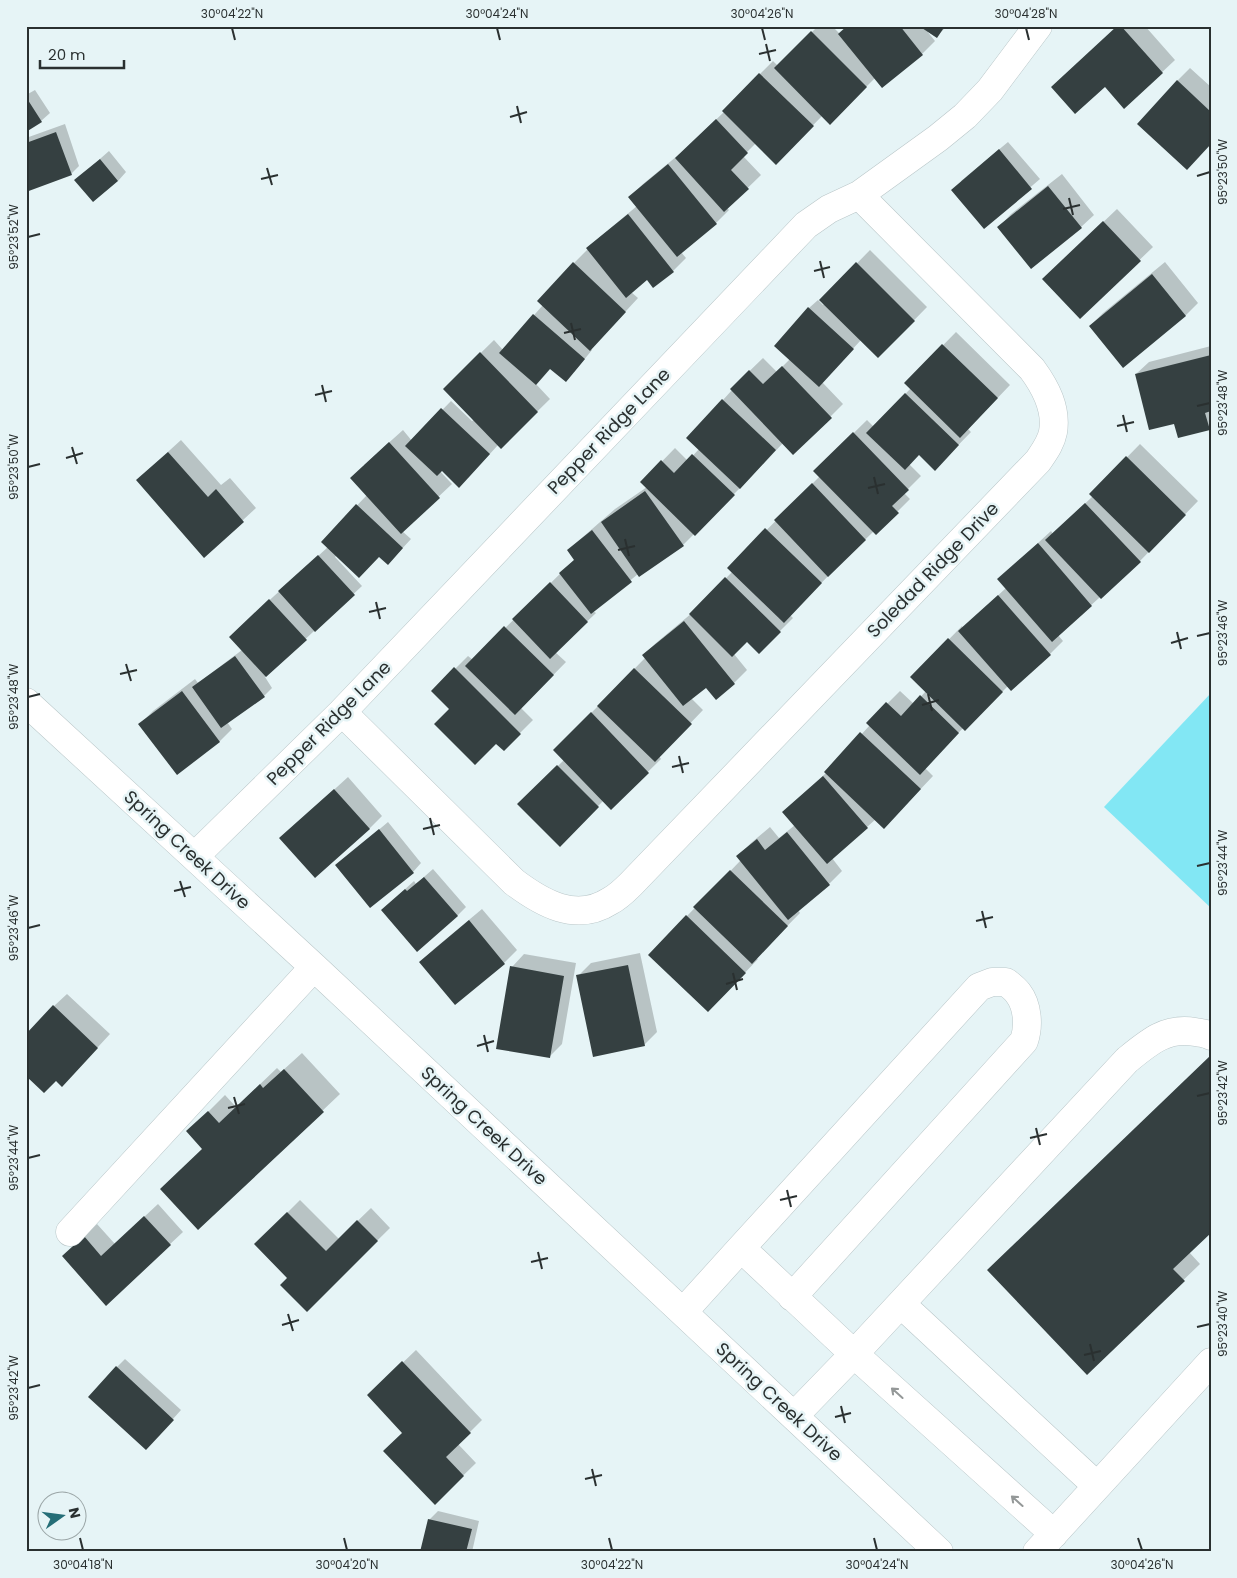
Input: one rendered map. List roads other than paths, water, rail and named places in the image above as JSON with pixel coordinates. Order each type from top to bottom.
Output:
[{"type":"street","name":"Pepper Ridge Lane","points":[[195,856],[342,712],[806,225],[829,208],[859,195],[938,138],[965,116],[990,90],[1038,26]]},
{"type":"street","name":"Soledad Ridge Drive","points":[[342,712],[514,882],[535,898],[555,908],[578,911],[595,908],[610,902],[631,884],[1038,461],[1049,444],[1053,432],[1050,399],[1043,384],[1032,369],[859,195]]},
{"type":"street","name":"Spring Creek Drive","points":[[26,702],[314,966],[939,1552]]},
{"type":"street","points":[[70,1232],[314,966]]},
{"type":"street","points":[[683,1312],[979,987],[992,982],[1006,982],[1018,993],[1026,1009],[1028,1030],[1024,1041],[792,1297]]},
{"type":"street","points":[[794,1416],[1128,1060],[1147,1044],[1168,1032],[1182,1030],[1211,1036]]},
{"type":"street","points":[[741,1248],[854,1354],[1046,1543],[1211,1362]]},
{"type":"street","points":[[901,1304],[1097,1486]]}]
